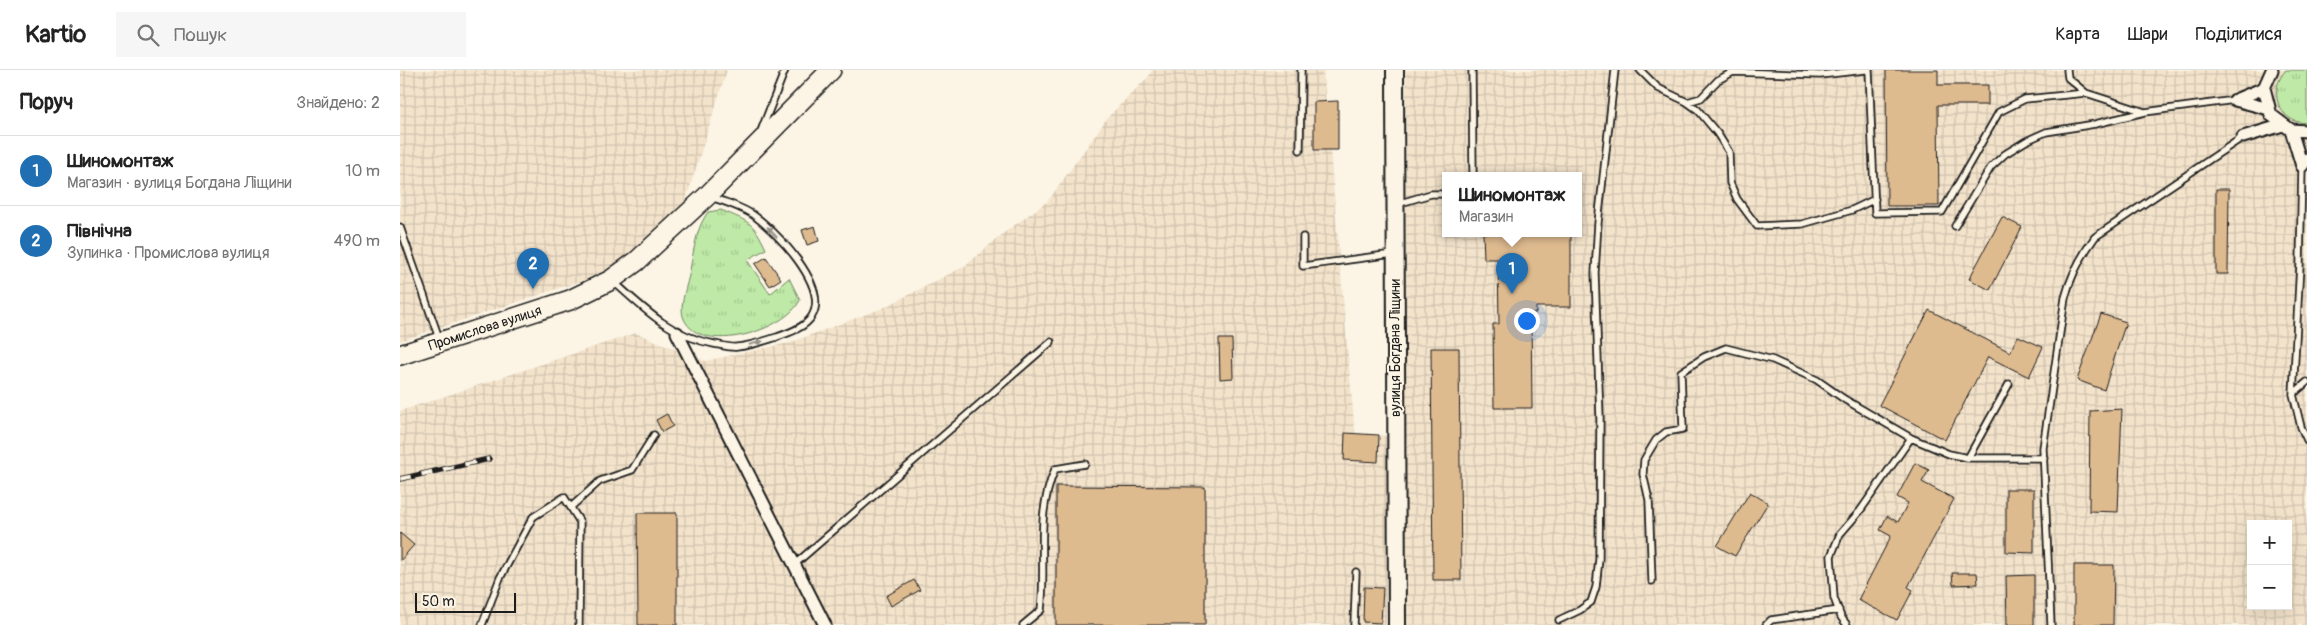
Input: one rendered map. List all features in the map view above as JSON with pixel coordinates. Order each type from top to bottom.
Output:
[{"type":"main road","name":"Промислова вулиця","points":[[400,355],[570,300],[611,280],[637,260],[707,196],[831,70]]},
{"type":"main road","name":"вулиця Богдана Ліщини","points":[[1395,70],[1397,625]]},
{"type":"street","points":[[2270,112],[2264,88],[2272,70]]},
{"type":"street","points":[[2235,100],[2264,88]]},
{"type":"street","points":[[2235,100],[2270,112],[2287,127],[2305,162]]},
{"type":"street","points":[[2243,137],[2270,112]]},
{"type":"street","points":[[2243,137],[2287,127],[2307,131]]},
{"type":"street","points":[[677,333],[825,625]]},
{"type":"lane","points":[[755,147],[785,70]]},
{"type":"lane","points":[[1300,150],[1301,70]]},
{"type":"lane","points":[[1472,70],[1473,172]]},
{"type":"lane","points":[[1559,620],[1580,610],[1591,602],[1596,587],[1599,559],[1600,418],[1595,273],[1598,223],[1615,70]]},
{"type":"lane","points":[[1640,70],[1658,88],[1687,102],[1698,110],[1717,133],[1729,152],[1730,183],[1737,199],[1757,226],[1802,224],[1852,210],[1875,199]]},
{"type":"lane","points":[[1687,102],[1701,98],[1718,80],[1733,72],[1820,75],[1865,70]]},
{"type":"lane","points":[[1869,70],[1875,213],[1942,212],[1999,112],[2025,99],[2086,93]]},
{"type":"lane","points":[[2068,70],[2068,78],[2086,93],[2145,112]]},
{"type":"lane","points":[[1955,226],[1991,167],[2005,154],[2026,141],[2046,132],[2087,126],[2145,112],[2235,100]]},
{"type":"lane","points":[[2051,625],[2043,448],[2064,298],[2070,280],[2080,257],[2095,237],[2243,137]]},
{"type":"lane","points":[[2305,162],[2293,394],[2301,427],[2307,440]]},
{"type":"lane","points":[[1395,204],[1431,194],[1442,194]]},
{"type":"lane","points":[[611,280],[651,315],[677,333],[708,343],[736,348],[784,334],[803,325],[812,316],[815,305],[815,290],[808,276],[768,226],[736,204],[707,196]]},
{"type":"lane","points":[[400,227],[440,342]]},
{"type":"lane","points":[[1303,237],[1302,266],[1395,254]]},
{"type":"lane","points":[[795,564],[1051,342]]},
{"type":"lane","points":[[1652,581],[1649,500],[1643,474],[1644,460],[1656,440],[1666,432],[1683,429],[1681,372],[1704,358],[1726,348],[1780,363],[1817,380],[1844,400],[1911,438],[1949,454],[1968,458],[2044,458]]},
{"type":"lane","points":[[2293,394],[2307,382]]},
{"type":"lane","points":[[1968,458],[2009,384]]},
{"type":"lane","points":[[571,507],[600,482],[632,470],[654,435]]},
{"type":"lane","points":[[1847,625],[1834,598],[1831,556],[1840,534],[1860,511],[1911,438]]},
{"type":"lane","points":[[1023,625],[1041,610],[1043,594],[1041,531],[1049,484],[1055,469],[1085,464]]},
{"type":"lane","points":[[482,625],[500,578],[533,517],[564,497],[580,522],[578,625]]},
{"type":"lane","points":[[1354,625],[1356,572]]},
{"type":"lane","points":[[1766,625],[1771,620],[1839,610]]},
{"type":"shaded area","points":[[400,70],[727,70],[685,203],[634,249],[613,266],[590,278],[400,341]]},
{"type":"shaded area","points":[[1152,70],[1323,70],[1355,434],[1388,436],[1386,625],[400,625],[400,411],[636,333],[705,361],[789,343],[883,308],[965,266],[1005,232],[1048,201],[1108,117],[1149,76]]},
{"type":"shaded area","points":[[1406,70],[2307,70],[2307,625],[1406,625]]},
{"type":"green space","points":[[2286,70],[2307,70],[2307,123],[2297,122],[2289,118],[2278,104],[2277,87],[2280,78]]},
{"type":"green space","points":[[721,210],[749,223],[757,233],[766,249],[747,260],[770,294],[789,278],[800,300],[792,311],[779,321],[744,335],[725,338],[707,336],[693,330],[682,314],[684,295],[698,232],[708,212]]},
{"type":"building","points":[[1886,70],[1938,70],[1938,85],[1988,85],[1988,105],[1938,105],[1939,206],[1887,206]]},
{"type":"building","points":[[1338,101],[1338,150],[1314,150],[1314,102]]},
{"type":"building","points":[[2216,189],[2229,189],[2228,274],[2216,274]]},
{"type":"building","points":[[2002,217],[2022,227],[1990,290],[1969,279]]},
{"type":"building","points":[[815,226],[819,241],[807,245],[802,230]]},
{"type":"building","points":[[1483,237],[1571,237],[1571,307],[1536,307],[1536,313],[1531,313],[1532,408],[1494,408],[1493,324],[1499,324],[1498,259],[1484,259]]},
{"type":"building","points":[[766,257],[781,279],[770,286],[755,264]]},
{"type":"building","points":[[1929,310],[2010,352],[2018,336],[2043,347],[2029,377],[1988,357],[1945,440],[1879,405]]},
{"type":"building","points":[[2101,314],[2126,322],[2104,390],[2077,380]]},
{"type":"building","points":[[1219,339],[1232,339],[1233,378],[1220,379]]},
{"type":"building","points":[[1431,348],[1459,348],[1461,580],[1433,580]]},
{"type":"building","points":[[2122,409],[2118,512],[2089,511],[2090,411]]},
{"type":"building","points":[[667,414],[673,426],[662,432],[656,420]]},
{"type":"building","points":[[1345,433],[1379,435],[1378,462],[1344,460]]},
{"type":"building","points":[[1915,463],[1929,470],[1922,482],[1954,499],[1908,587],[1913,590],[1897,620],[1858,600],[1891,536],[1880,530],[1887,516],[1898,522],[1908,503],[1897,497]]},
{"type":"building","points":[[1056,486],[1205,487],[1205,625],[1056,625]]},
{"type":"building","points":[[2006,489],[2034,489],[2034,553],[2006,552]]},
{"type":"building","points":[[1750,492],[1768,503],[1735,556],[1717,546]]},
{"type":"building","points":[[637,513],[677,513],[677,625],[638,625]]},
{"type":"building","points":[[400,533],[414,545],[400,561]]},
{"type":"building","points":[[2074,565],[2114,565],[2113,625],[2074,625]]},
{"type":"building","points":[[1952,573],[1977,573],[1978,584],[1953,585]]},
{"type":"building","points":[[2034,575],[2034,625],[2007,625],[2006,576]]},
{"type":"building","points":[[914,580],[920,590],[891,606],[886,596]]},
{"type":"building","points":[[1364,587],[1383,588],[1381,623],[1363,622]]},
{"type":"railway","points":[[400,479],[489,459]]},
{"type":"place","name":"Північна","points":[[533,289]]},
{"type":"place","name":"Шиномонтаж","points":[[1512,294]]}]
